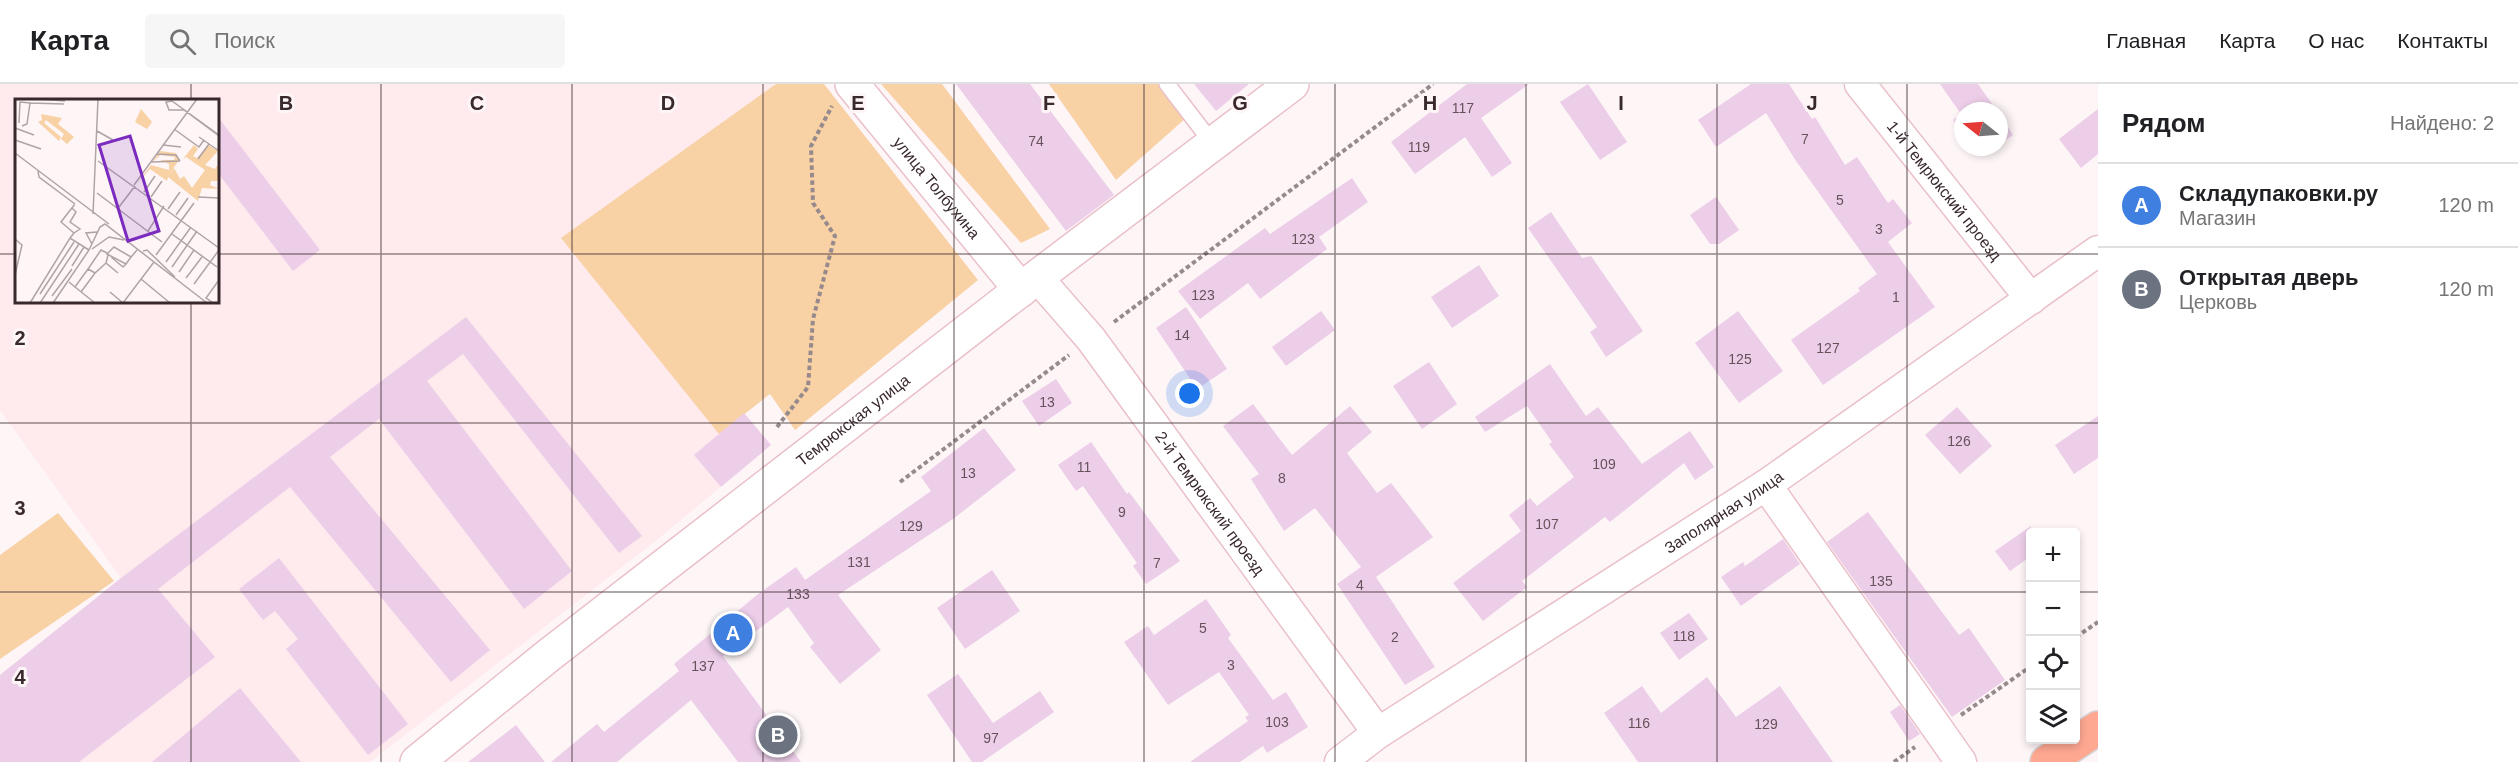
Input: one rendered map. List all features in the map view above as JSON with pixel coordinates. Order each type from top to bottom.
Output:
[{"type":"highway","points":[[2047,762],[2098,728]]},
{"type":"street","name":"Темрюкская улица","points":[[417,762],[549,655],[1292,84]]},
{"type":"street","name":"1-й Темрюкский проезд","points":[[1860,84],[2031,299]]},
{"type":"street","name":"улица Толбухина","points":[[844,91],[1029,284]]},
{"type":"street","name":"Заполярная улица","points":[[1340,762],[1378,733],[1766,485],[2098,251]]},
{"type":"street","name":"2-й Темрюкский проезд","points":[[1029,284],[1091,339],[1378,733]]},
{"type":"street","points":[[1766,485],[1961,762]]},
{"type":"lane","points":[[1167,84],[1213,144]]},
{"type":"path","points":[[900,482],[1433,84]]},
{"type":"path","points":[[777,428],[808,387],[813,319],[835,236],[813,202],[811,146],[844,91]]},
{"type":"path","points":[[2077,636],[2098,622]]},
{"type":"shaded area","points":[[0,84],[776,84],[562,238],[719,434],[744,413],[771,445],[658,539],[370,762],[0,762],[0,675],[121,578],[0,410]]},
{"type":"shaded area","points":[[776,84],[824,84],[978,280],[795,430],[770,394],[719,434],[561,238]]},
{"type":"shaded area","points":[[881,84],[942,84],[1050,229],[1021,243]]},
{"type":"shaded area","points":[[1049,84],[1174,84],[1195,110],[1116,180]]},
{"type":"shaded area","points":[[58,513],[114,581],[0,659],[0,555]]},
{"type":"building","points":[[956,84],[1030,84],[1114,195],[1066,231]]},
{"type":"building","points":[[1194,84],[1249,84],[1216,111]]},
{"type":"building","points":[[1467,84],[1529,84],[1481,118],[1512,163],[1492,177],[1465,137],[1415,174],[1391,142]]},
{"type":"building","points":[[1588,84],[1627,142],[1600,160],[1560,102]]},
{"type":"building","points":[[1751,84],[1789,84],[1812,119],[1815,117],[1845,165],[1857,157],[1888,203],[1893,199],[1912,223],[1888,242],[1935,307],[1823,385],[1791,340],[1860,291],[1858,288],[1877,274],[1796,161],[1766,113],[1716,147],[1698,120]]},
{"type":"building","points":[[1940,84],[1978,84],[1991,102],[1954,102],[1954,104]]},
{"type":"building","points":[[2098,109],[2098,154],[2081,168],[2059,139]]},
{"type":"building","points":[[219,118],[320,250],[293,271],[219,174]]},
{"type":"building","points":[[2008,128],[2013,135],[2008,138]]},
{"type":"building","points":[[1352,178],[1368,202],[1319,237],[1327,249],[1260,299],[1248,283],[1200,319],[1178,291],[1265,228],[1270,234]]},
{"type":"building","points":[[1716,197],[1739,230],[1719,244],[1710,244],[1690,215]]},
{"type":"building","points":[[1551,212],[1582,258],[1591,256],[1643,331],[1606,357],[1590,332],[1597,327],[1528,228]]},
{"type":"building","points":[[1479,265],[1499,296],[1452,328],[1431,297]]},
{"type":"building","points":[[1186,307],[1227,369],[1197,389],[1156,328]]},
{"type":"building","points":[[1321,311],[1335,330],[1286,366],[1272,347]]},
{"type":"building","points":[[1738,311],[1783,371],[1739,403],[1695,343]]},
{"type":"building","points":[[466,317],[642,536],[619,553],[463,354],[427,381],[572,571],[524,609],[379,419],[330,457],[490,650],[451,682],[290,487],[158,589],[215,657],[79,762],[0,762],[0,675],[121,578]]},
{"type":"building","points":[[1429,362],[1457,404],[1422,429],[1393,386]]},
{"type":"building","points":[[1550,364],[1586,416],[1598,407],[1642,464],[1690,431],[1714,467],[1695,480],[1684,463],[1610,522],[1605,517],[1522,581],[1527,587],[1483,621],[1453,583],[1521,531],[1509,515],[1530,498],[1537,506],[1574,477],[1549,444],[1552,442],[1527,406],[1485,432],[1475,417]]},
{"type":"building","points":[[1056,379],[1072,403],[1039,426],[1022,401]]},
{"type":"building","points":[[1253,404],[1292,455],[1350,406],[1372,432],[1347,453],[1377,493],[1391,483],[1433,537],[1376,577],[1435,667],[1405,685],[1337,584],[1361,567],[1315,508],[1284,531],[1251,479],[1259,474],[1223,426]]},
{"type":"building","points":[[1957,407],[1992,446],[1960,474],[1925,435]]},
{"type":"building","points":[[744,413],[771,445],[721,487],[694,455]]},
{"type":"building","points":[[2098,416],[2098,458],[2074,474],[2055,445]]},
{"type":"building","points":[[984,428],[1016,470],[953,519],[838,595],[881,650],[840,684],[810,647],[814,643],[788,607],[723,656],[801,762],[738,762],[691,700],[617,762],[551,762],[597,724],[604,732],[679,671],[674,664],[758,594],[796,567],[805,580],[931,491],[921,477]]},
{"type":"building","points":[[1091,442],[1127,494],[1129,492],[1180,561],[1146,584],[1133,566],[1137,563],[1083,486],[1076,491],[1058,465]]},
{"type":"building","points":[[1868,512],[1959,635],[1969,628],[2005,680],[1952,717],[1827,542]]},
{"type":"building","points":[[2026,529],[2026,560],[2010,571],[1995,551]]},
{"type":"building","points":[[1783,539],[1800,564],[1741,606],[1721,577],[1743,562],[1745,566]]},
{"type":"building","points":[[279,558],[408,724],[368,755],[286,649],[298,639],[275,611],[263,620],[239,589]]},
{"type":"building","points":[[992,570],[1020,611],[965,649],[937,608]]},
{"type":"building","points":[[1206,599],[1231,635],[1228,638],[1273,700],[1286,692],[1308,727],[1267,753],[1263,746],[1240,762],[1190,762],[1248,721],[1245,717],[1249,715],[1219,672],[1168,705],[1124,642],[1148,626],[1154,635]]},
{"type":"building","points":[[1689,613],[1708,639],[1679,660],[1660,633]]},
{"type":"building","points":[[958,674],[993,723],[1040,691],[1054,712],[982,762],[972,762],[927,695]]},
{"type":"building","points":[[1707,677],[1736,717],[1780,686],[1833,762],[1638,762],[1604,713],[1642,686],[1661,713]]},
{"type":"building","points":[[240,688],[301,762],[152,762]]},
{"type":"building","points":[[1900,705],[1920,734],[1909,741],[1890,712]]},
{"type":"building","points":[[516,725],[545,762],[468,762]]},
{"type":"place","name":"Складупаковки.ру","points":[[733,633]]},
{"type":"place","name":"Открытая дверь","points":[[778,735]]}]
